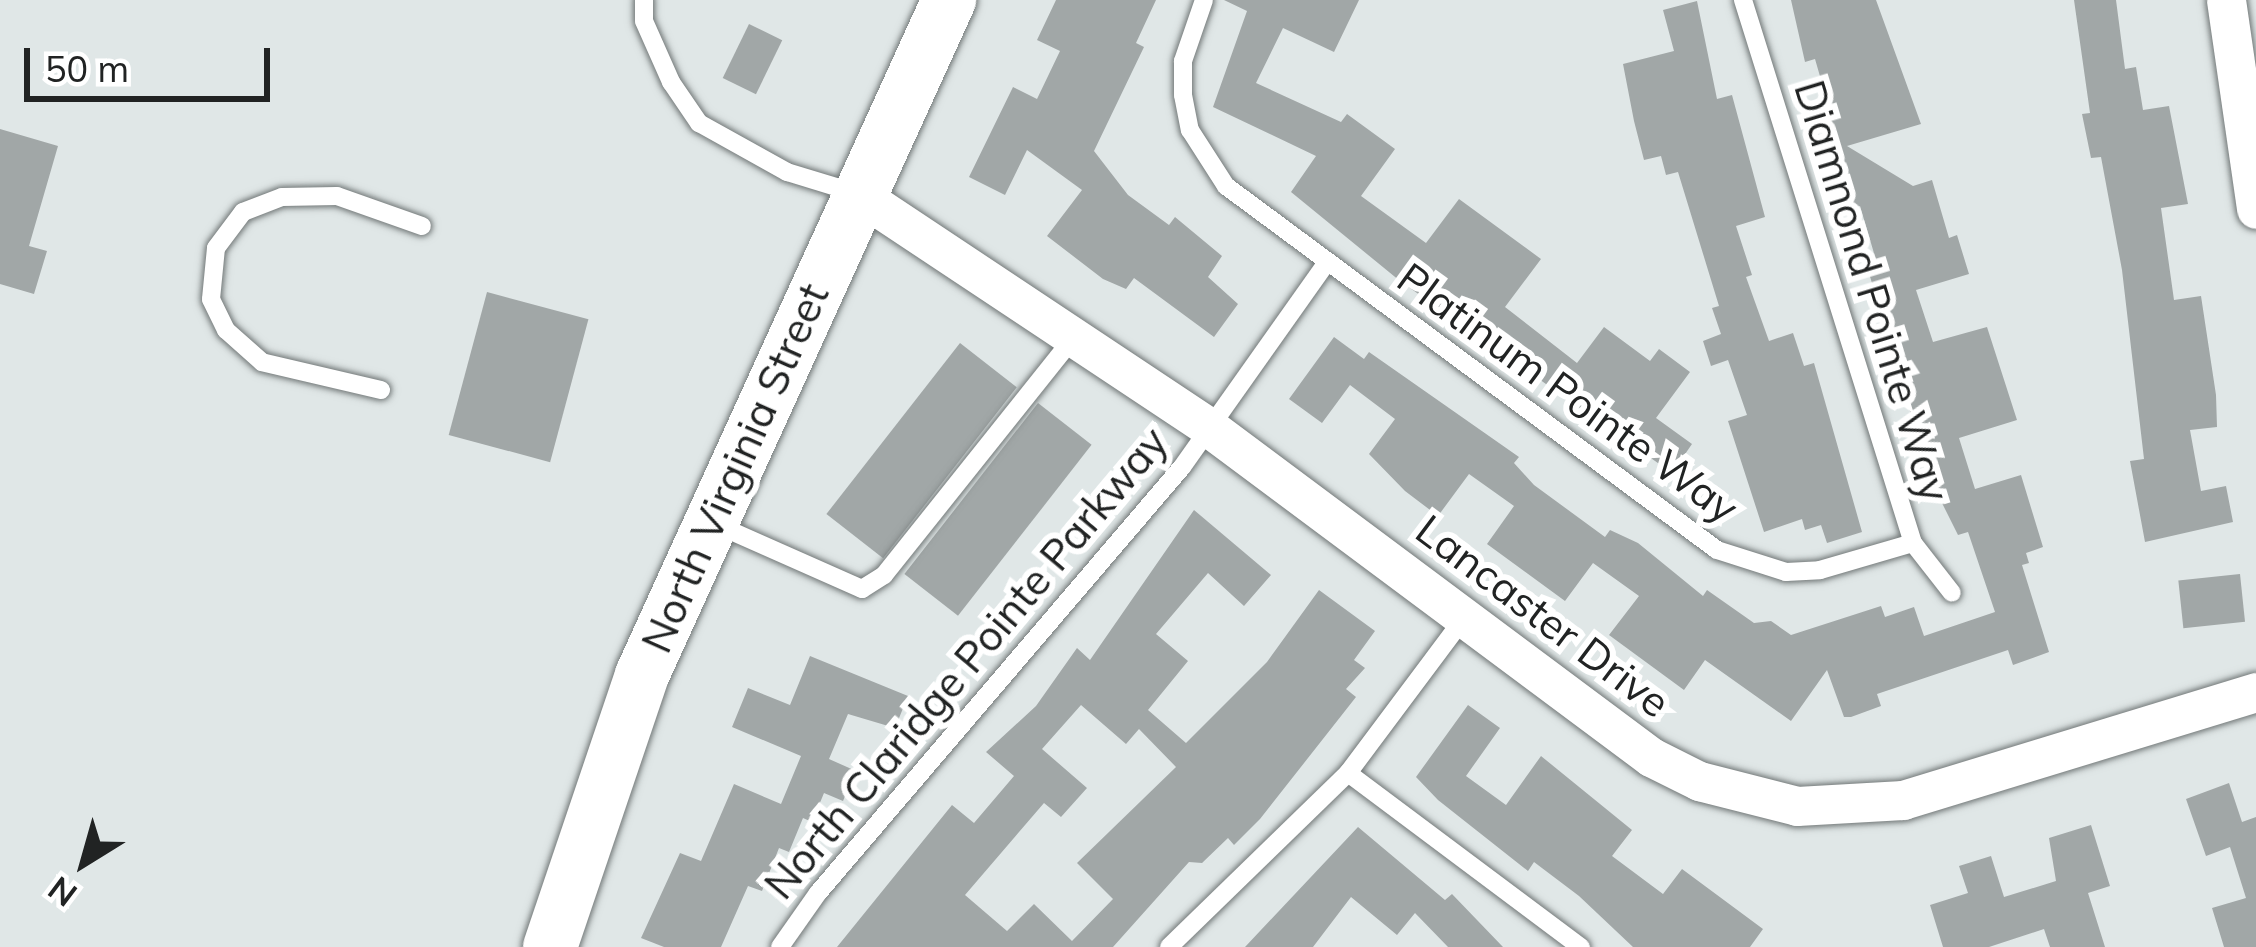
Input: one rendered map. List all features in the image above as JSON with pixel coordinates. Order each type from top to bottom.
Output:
[{"type":"main road","name":"North Virginia Street","points":[[550,947],[642,674],[949,0]]},
{"type":"street","points":[[2226,0],[2256,209]]},
{"type":"street","name":"Lancaster Drive","points":[[859,194],[1207,426],[1652,757],[1745,797],[1797,806],[1921,796],[2256,692]]},
{"type":"lane","points":[[644,0],[644,21],[671,82],[699,123],[788,172],[859,194]]},
{"type":"lane","name":"Platinum Pointe Way","points":[[1204,0],[1183,61],[1190,130],[1226,186],[1717,550],[1786,572],[1820,570],[1912,543]]},
{"type":"lane","name":"Diamnond Pointe Way","points":[[1743,0],[1912,543],[1952,593]]},
{"type":"lane","points":[[381,391],[262,362],[226,330],[211,299],[216,248],[243,212],[282,197],[338,196],[422,226]]},
{"type":"lane","name":"North Claridge Pointe Parkway","points":[[781,947],[818,893],[1182,467],[1328,262]]},
{"type":"lane","points":[[709,521],[862,589],[884,575],[1074,337]]},
{"type":"lane","points":[[1169,947],[1348,773],[1463,618]]},
{"type":"lane","points":[[1348,773],[1569,944]]},
{"type":"building","points":[[1056,0],[1156,0],[1136,43],[1144,47],[1094,151],[1128,195],[1169,225],[1175,217],[1222,256],[1208,277],[1238,304],[1214,337],[1134,278],[1126,289],[1103,279],[1047,236],[1082,190],[1027,150],[1005,195],[969,177],[1013,87],[1037,99],[1060,51],[1037,40]]},
{"type":"building","points":[[1224,0],[1359,0],[1334,52],[1283,28],[1256,83],[1341,122],[1347,114],[1395,149],[1361,196],[1426,243],[1459,199],[1541,259],[1505,307],[1577,363],[1604,327],[1650,361],[1659,349],[1690,372],[1656,418],[1692,444],[1672,473],[1400,281],[1291,192],[1316,156],[1213,107],[1247,11]]},
{"type":"building","points":[[1791,0],[1876,0],[1921,124],[1847,146],[1913,186],[1932,180],[1949,238],[1957,235],[1969,274],[1916,290],[1933,342],[1987,327],[2017,420],[1959,438],[1975,489],[2021,475],[2043,547],[2026,553],[2029,563],[2022,565],[2049,652],[2013,665],[2008,650],[1877,694],[1881,706],[1851,717],[1844,717],[1827,670],[1791,721],[1705,660],[1684,690],[1609,635],[1639,596],[1593,563],[1565,601],[1487,544],[1514,506],[1469,474],[1438,516],[1405,491],[1369,454],[1395,419],[1350,385],[1322,423],[1289,399],[1334,337],[1364,359],[1369,352],[1519,457],[1514,463],[1534,485],[1605,537],[1610,530],[1638,543],[1703,596],[1707,590],[1754,623],[1771,621],[1791,635],[1881,606],[1885,617],[1914,607],[1924,636],[1995,612],[1968,532],[1958,535],[1930,479],[1866,263],[1876,260],[1860,206],[1853,208],[1840,179],[1820,114],[1830,111],[1815,59],[1805,62]]},
{"type":"building","points":[[2074,0],[2116,0],[2125,69],[2136,67],[2143,110],[2169,106],[2188,204],[2161,208],[2174,300],[2201,296],[2216,395],[2217,427],[2190,430],[2201,491],[2226,486],[2233,522],[2145,542],[2130,461],[2144,459],[2122,270],[2101,157],[2091,158],[2082,114],[2090,113]]},
{"type":"building","points":[[1697,1],[1717,99],[1732,95],[1765,217],[1736,226],[1752,275],[1746,277],[1769,341],[1793,333],[1804,366],[1814,363],[1862,532],[1827,543],[1821,525],[1805,530],[1802,519],[1764,532],[1728,421],[1747,415],[1728,360],[1711,366],[1703,341],[1721,334],[1712,308],[1719,306],[1678,172],[1666,175],[1661,156],[1644,160],[1634,121],[1623,64],[1674,51],[1663,10]]},
{"type":"building","points":[[749,24],[782,40],[756,94],[723,78]]},
{"type":"building","points":[[0,129],[58,146],[29,246],[47,251],[34,294],[0,284]]},
{"type":"building","points":[[487,292],[588,319],[550,462],[449,435]]},
{"type":"building","points":[[960,343],[1017,387],[883,558],[826,514]]},
{"type":"building","points":[[1038,403],[1092,445],[958,616],[904,574]]},
{"type":"building","points":[[1194,510],[1271,575],[1244,606],[1208,573],[1156,634],[1188,661],[1148,710],[1186,743],[1267,662],[1319,590],[1375,631],[1354,660],[1365,668],[1346,689],[1356,697],[1260,819],[1234,845],[1228,838],[1202,863],[1189,862],[1113,947],[837,947],[952,805],[974,823],[1014,776],[986,752],[1036,706],[1077,648],[1090,660]],"holes":[[[1081,705],[1126,744],[1139,729],[1176,767],[1077,863],[1113,899],[1072,941],[1034,904],[1007,931],[965,895],[1044,803],[1061,817],[1087,788],[1042,749]]]},
{"type":"building","points":[[2240,574],[2245,622],[2183,628],[2178,580]]},
{"type":"building","points":[[810,656],[908,696],[895,728],[848,714],[829,759],[856,771],[843,801],[824,793],[812,822],[803,818],[789,852],[779,848],[762,891],[748,886],[721,947],[664,947],[641,938],[680,853],[701,861],[734,784],[781,804],[801,756],[732,727],[748,688],[790,705]]},
{"type":"building","points":[[1468,705],[1500,728],[1466,776],[1506,805],[1541,756],[1632,830],[1612,856],[1663,894],[1682,869],[1763,929],[1750,947],[1633,947],[1534,862],[1528,871],[1438,800],[1416,777]]},
{"type":"building","points":[[2229,783],[2242,822],[2256,817],[2256,947],[2224,947],[2212,908],[2246,898],[2230,847],[2206,856],[2186,799]]},
{"type":"building","points":[[2091,825],[2110,886],[2088,893],[2105,947],[2050,947],[2044,929],[1989,947],[1943,947],[1930,905],[1968,893],[1959,866],[1991,856],[2004,897],[2056,881],[2049,838]]},
{"type":"building","points":[[1358,827],[1445,900],[1452,894],[1503,947],[1448,947],[1415,913],[1397,935],[1351,897],[1313,947],[1245,947]]}]
